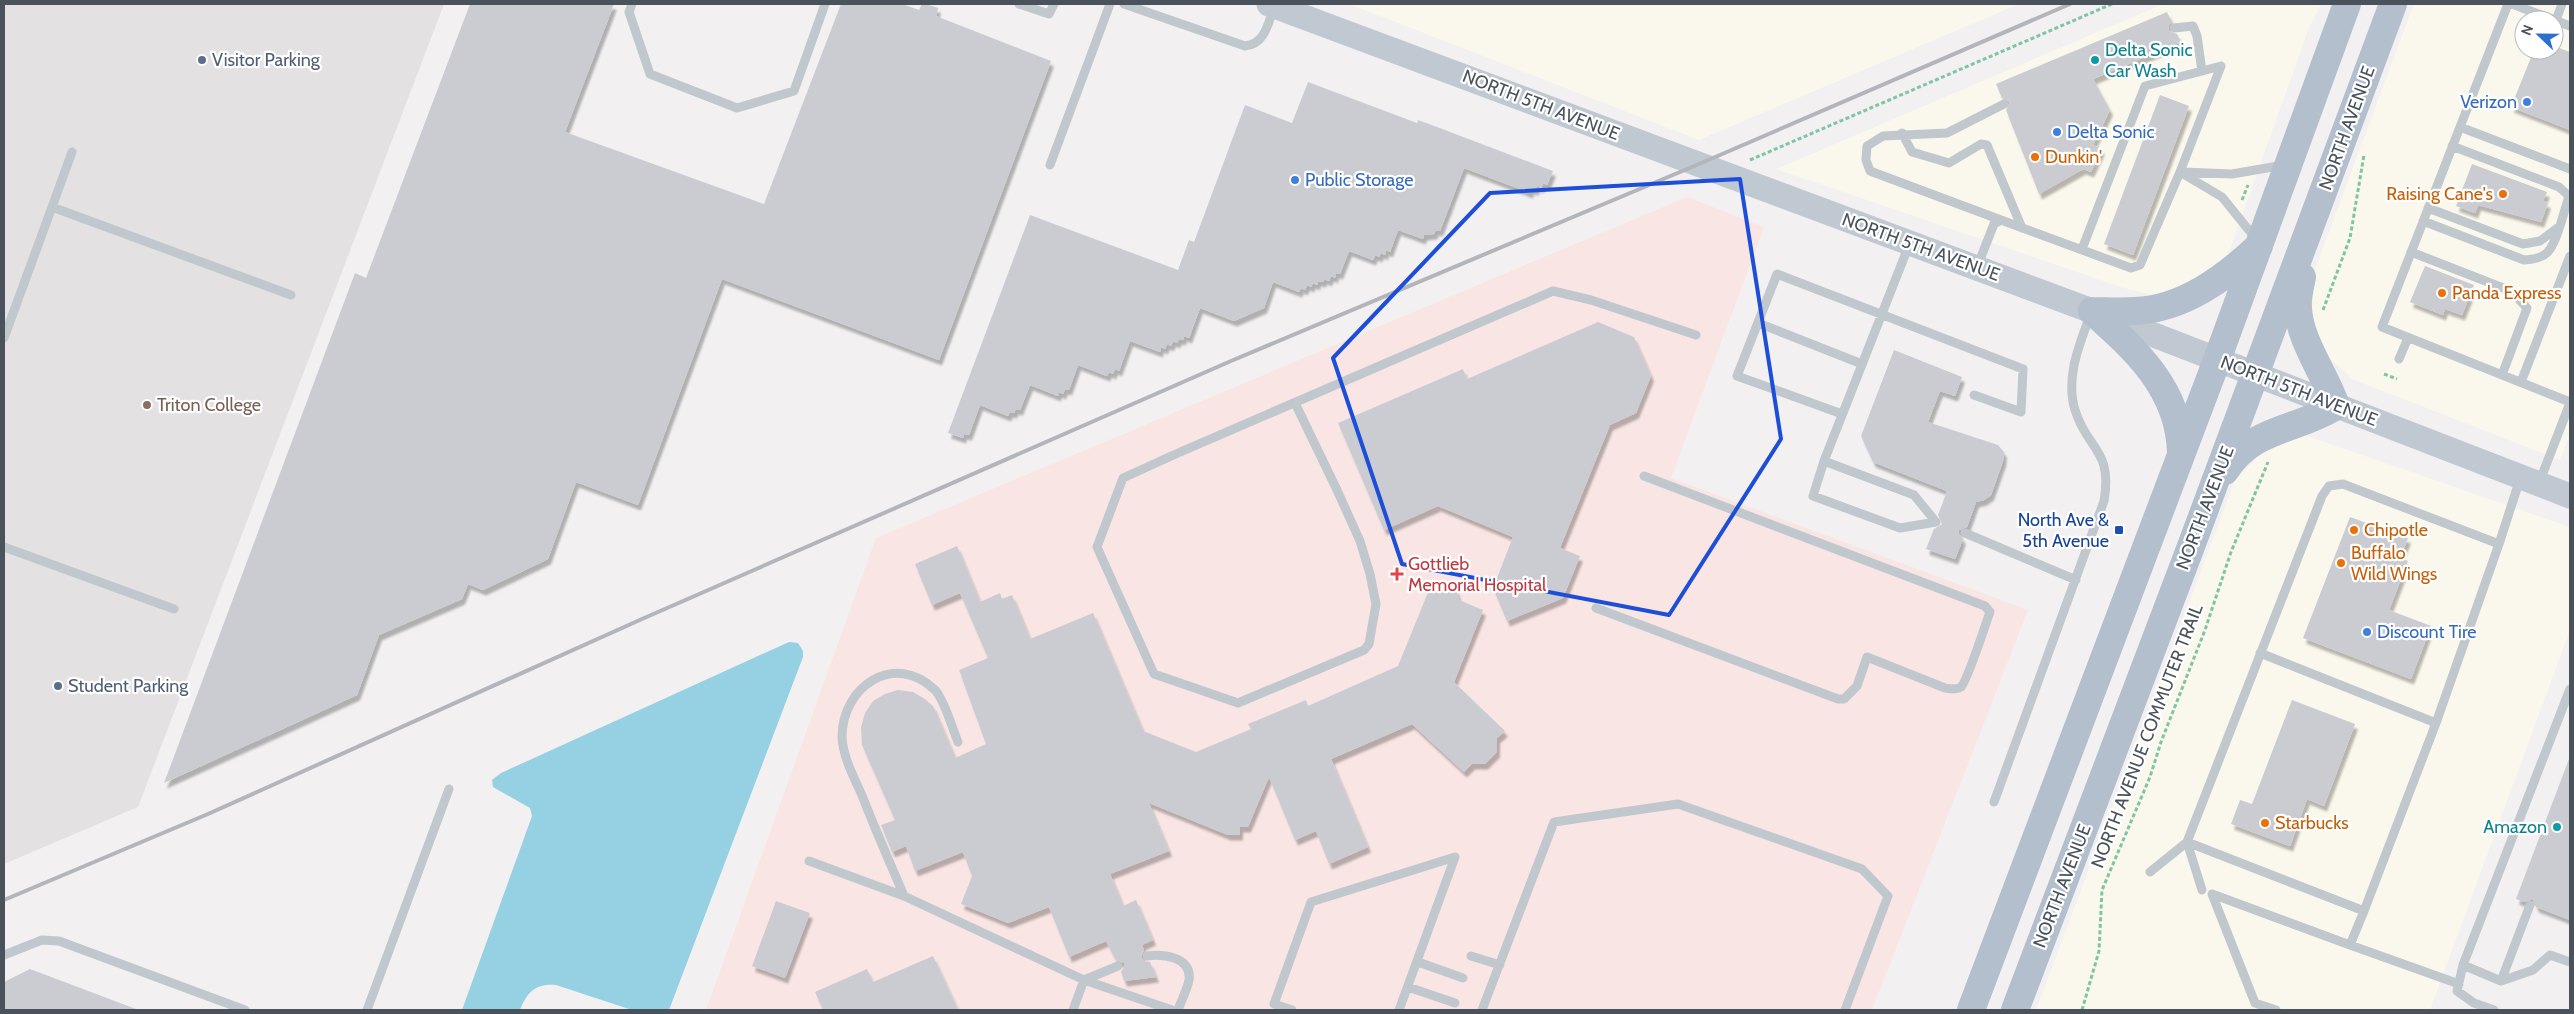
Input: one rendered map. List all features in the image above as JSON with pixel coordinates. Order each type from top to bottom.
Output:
[{"type":"main road","points":[[1971,1010],[2181,458],[2347,4]]},
{"type":"main road","name":"NORTH AVENUE","points":[[2015,1010],[2211,493],[2392,4]]},
{"type":"main road","points":[[2211,493],[2234,457],[2256,439],[2320,416],[2336,406],[2329,384],[2315,361],[2298,309],[2311,224]]},
{"type":"main road","points":[[2092,311],[2136,312],[2163,306],[2191,296],[2212,285],[2260,244]]},
{"type":"main road","points":[[2092,311],[2133,348],[2166,392],[2176,417],[2181,458]]},
{"type":"street","name":"NORTH 5TH AVENUE","points":[[1279,6],[2092,311],[2570,496]]},
{"type":"lane","points":[[632,4],[629,12],[650,74],[737,108],[794,91],[825,4]]},
{"type":"lane","points":[[1019,4],[1049,14],[1054,4]]},
{"type":"lane","points":[[1050,165],[1110,4]]},
{"type":"lane","points":[[1124,4],[1245,46],[1254,45],[1262,38],[1279,6]]},
{"type":"lane","points":[[2350,945],[2436,723],[2499,544],[2570,402],[2382,327],[2452,146],[2510,4],[2527,10]]},
{"type":"lane","points":[[2174,28],[2193,26],[2198,36],[2202,71]]},
{"type":"lane","points":[[2004,104],[1946,133],[1917,136],[1902,134],[1883,136],[1867,146],[1866,160],[1870,171],[2131,268],[2140,264],[2180,172],[2222,66],[2145,86],[2082,249]]},
{"type":"lane","points":[[2460,128],[2570,169]]},
{"type":"lane","points":[[1902,134],[1912,152],[1949,164],[1981,144],[1987,145],[2022,228]]},
{"type":"lane","points":[[2423,221],[2524,260],[2539,259],[2551,250],[2569,196],[2559,187],[2452,146]]},
{"type":"lane","points":[[4,338],[72,152]]},
{"type":"lane","points":[[2180,172],[2232,174],[2288,165]]},
{"type":"lane","points":[[2180,172],[2222,197],[2260,244]]},
{"type":"lane","points":[[52,207],[291,295]]},
{"type":"lane","points":[[2428,208],[2523,244],[2540,241],[2560,226]]},
{"type":"lane","points":[[1976,268],[1994,224],[2001,220]]},
{"type":"lane","points":[[1824,461],[1914,495],[1936,522],[1900,528],[1813,496],[1824,461],[1842,414],[1910,243]]},
{"type":"lane","points":[[2411,252],[2511,291],[2527,308],[2502,375]]},
{"type":"lane","points":[[2522,382],[2570,256]]},
{"type":"lane","points":[[1842,414],[1737,376],[1777,274],[2023,369],[2021,412],[1974,395]]},
{"type":"lane","points":[[1295,403],[1360,541],[1370,574],[1376,604],[1370,644],[1364,650],[1238,703],[1154,674],[1097,547],[1123,478],[1295,403],[1553,291],[1591,300],[1696,335]]},
{"type":"lane","points":[[1994,802],[2099,516],[2106,487],[2103,460],[2075,410],[2072,393],[2074,363],[2092,311]]},
{"type":"lane","points":[[1758,323],[1862,364]]},
{"type":"lane","points":[[2399,359],[2408,338]]},
{"type":"lane","points":[[1596,608],[1838,699],[1844,698],[1857,686],[1867,657],[1945,688],[1956,689],[1962,685],[1990,612],[1985,606],[1644,476]]},
{"type":"lane","points":[[2150,872],[2188,842],[2260,652],[2322,496],[2329,486],[2343,484],[2499,544]]},
{"type":"lane","points":[[1965,533],[2076,580]]},
{"type":"lane","points":[[4,546],[174,609]]},
{"type":"lane","points":[[2260,652],[2436,723]]},
{"type":"lane","points":[[904,896],[848,763],[842,739],[844,718],[849,702],[860,688],[877,678],[899,674],[924,682],[937,691],[958,742]]},
{"type":"lane","points":[[2494,1010],[2474,1003],[2456,992],[2463,965],[2570,689]]},
{"type":"lane","points":[[366,1010],[449,789]]},
{"type":"lane","points":[[1482,1010],[1554,822],[1678,804],[1862,869],[1888,896],[1845,1010]]},
{"type":"lane","points":[[2188,842],[2202,890]]},
{"type":"lane","points":[[2188,842],[2364,910]]},
{"type":"lane","points":[[1292,1010],[1274,1004],[1311,902],[1455,857],[1399,1010]]},
{"type":"lane","points":[[810,861],[904,896],[1084,980],[1172,1010]]},
{"type":"lane","points":[[2276,1010],[2254,1006],[2212,894],[2458,984]]},
{"type":"lane","points":[[2501,981],[2530,905]]},
{"type":"lane","points":[[4,955],[42,940],[59,941],[245,1010]]},
{"type":"lane","points":[[1147,956],[1164,954],[1177,959],[1186,967],[1189,978],[1178,1010]]},
{"type":"lane","points":[[2463,965],[2501,981],[2533,970],[2550,955],[2570,962]]},
{"type":"lane","points":[[1471,956],[1500,965]]},
{"type":"lane","points":[[1418,962],[1463,978]]},
{"type":"lane","points":[[1073,1010],[1084,980],[1118,966]]},
{"type":"lane","points":[[1408,987],[1454,1003]]},
{"type":"path","points":[[1722,173],[2112,4]]},
{"type":"path","points":[[2321,315],[2350,238],[2365,146]]},
{"type":"path","points":[[2242,201],[2249,182]]},
{"type":"path","points":[[2384,374],[2397,379]]},
{"type":"path","name":"NORTH AVENUE COMMUTER TRAIL","points":[[2082,1010],[2099,951],[2102,890],[2150,777],[2161,742],[2205,630],[2231,552],[2262,481],[2269,457]]},
{"type":"highlighted area","points":[[1740,179],[1781,439],[1669,615],[1402,564],[1333,358],[1490,193]]},
{"type":"shaded area","name":"Triton College","points":[[4,4],[444,4],[138,807],[4,864]]},
{"type":"shaded area","points":[[1349,4],[2019,4],[1699,140]]},
{"type":"shaded area","points":[[2163,4],[2321,4],[2309,28],[2228,255],[2212,273],[2157,296],[2124,288],[1776,169]]},
{"type":"shaded area","points":[[2414,4],[2570,4],[2570,435],[2560,460],[2352,379],[2318,347],[2307,311],[2314,272]]},
{"type":"shaded area","name":"Gottlieb Memorial Hospital","points":[[1687,197],[1764,227],[1671,478],[2028,610],[1872,1010],[706,1010],[876,538]]},
{"type":"shaded area","points":[[2299,433],[2570,527],[2570,630],[2430,1010],[2036,1010],[2235,480],[2263,452]]},
{"type":"water","points":[[789,642],[798,643],[803,651],[803,657],[669,1010],[632,1010],[556,985],[549,985],[533,990],[526,998],[520,1010],[462,1010],[532,816],[530,808],[493,787],[492,780],[501,773]]},
{"type":"building","points":[[470,4],[614,4],[565,132],[764,204],[841,4],[902,4],[919,10],[922,4],[926,4],[938,8],[936,16],[1051,61],[939,360],[722,279],[638,505],[576,482],[548,559],[483,590],[468,584],[462,599],[379,635],[357,695],[164,783],[355,273],[366,278]]},
{"type":"building","points":[[2167,12],[2172,22],[2168,26],[2169,31],[2177,34],[2181,42],[2093,79],[2110,110],[2093,145],[2102,149],[2091,172],[2083,169],[2039,194],[2006,110],[2010,102],[2002,98],[1996,84]]},
{"type":"building","points":[[2564,50],[2570,52],[2570,130],[2511,107],[2530,60],[2564,60]]},
{"type":"building","points":[[1308,82],[1417,123],[1418,120],[1553,171],[1547,185],[1543,183],[1541,188],[1537,186],[1536,190],[1531,189],[1530,193],[1464,168],[1440,231],[1436,230],[1434,234],[1424,235],[1423,239],[1398,230],[1390,252],[1386,250],[1385,255],[1381,253],[1379,257],[1375,255],[1373,260],[1349,251],[1340,274],[1336,273],[1335,278],[1331,276],[1329,281],[1324,279],[1323,282],[1318,281],[1317,285],[1313,283],[1311,287],[1307,285],[1305,290],[1301,288],[1299,292],[1273,282],[1264,308],[1234,321],[1200,308],[1189,338],[1184,336],[1183,340],[1179,339],[1177,343],[1173,341],[1171,346],[1167,344],[1165,349],[1161,347],[1160,352],[1130,341],[1119,371],[1115,369],[1113,374],[1109,372],[1107,376],[1078,365],[1069,390],[1065,389],[1063,394],[1059,392],[1058,396],[1030,385],[1020,410],[1016,409],[1014,413],[1010,412],[1008,416],[980,405],[969,435],[964,434],[963,438],[948,433],[1030,215],[1178,270],[1189,240],[1194,242],[1245,105],[1292,123]]},
{"type":"building","name":"Delta Sonic","points":[[2160,95],[2189,106],[2133,255],[2104,244]]},
{"type":"building","name":"Raising Cane's","points":[[2472,164],[2547,192],[2543,201],[2548,203],[2541,222],[2478,205],[2475,213],[2456,206]]},
{"type":"building","name":"Panda Express","points":[[2425,266],[2474,285],[2462,315],[2445,309],[2443,315],[2410,302]]},
{"type":"building","points":[[1598,322],[1634,337],[1651,376],[1636,413],[1610,425],[1560,548],[1580,556],[1563,598],[1507,621],[1493,588],[1513,537],[1438,506],[1384,530],[1338,423],[1463,369],[1467,379]]},
{"type":"building","points":[[1894,350],[1962,377],[1955,396],[1940,391],[1928,422],[1998,445],[2004,452],[2003,461],[1991,495],[1984,500],[1976,502],[1967,527],[1959,530],[1959,534],[1963,539],[1955,559],[1926,549],[1934,529],[1942,524],[1938,515],[1947,491],[1873,462],[1861,436]]},
{"type":"building","points":[[2350,517],[2408,538],[2400,558],[2408,561],[2389,610],[2431,626],[2411,679],[2303,638]]},
{"type":"building","points":[[957,546],[980,602],[1000,593],[1002,599],[1012,595],[1030,639],[1093,613],[1143,731],[1196,752],[1251,729],[1248,724],[1306,700],[1308,706],[1398,666],[1433,580],[1456,589],[1459,600],[1483,610],[1454,682],[1505,731],[1497,738],[1497,752],[1485,764],[1472,764],[1464,772],[1412,724],[1331,759],[1368,847],[1329,864],[1316,831],[1295,840],[1269,777],[1248,827],[1240,827],[1240,835],[1228,835],[1149,803],[1169,851],[1110,874],[1123,906],[1136,900],[1153,940],[1142,945],[1144,950],[1141,957],[1144,961],[1150,962],[1156,977],[1124,981],[1121,972],[1124,963],[1116,960],[1106,941],[1069,957],[1049,907],[1008,923],[961,904],[972,876],[963,852],[915,871],[906,846],[892,852],[881,825],[895,820],[862,745],[861,727],[865,713],[873,701],[885,694],[898,690],[913,692],[925,699],[933,706],[955,758],[986,744],[959,670],[988,658],[960,593],[932,605],[915,564]]},
{"type":"building","points":[[2292,700],[2355,724],[2324,806],[2307,799],[2290,846],[2231,824],[2240,800],[2252,804]]},
{"type":"building","name":"Amazon","points":[[2569,759],[2570,920],[2536,907],[2533,899],[2524,902],[2516,899]]},
{"type":"building","points":[[776,901],[810,913],[785,978],[752,966]]},
{"type":"building","points":[[933,956],[958,1010],[823,1010],[815,992],[867,969],[873,982]]},
{"type":"building","points":[[30,969],[136,1010],[4,1010],[4,982]]},
{"type":"railway","points":[[4,900],[208,814],[642,619],[1231,361],[1699,164],[2070,4]]},
{"type":"place","name":"Visitor Parking","points":[[202,60]]},
{"type":"place","name":"Delta Sonic Car Wash","points":[[2095,60]]},
{"type":"place","name":"Verizon","points":[[2527,102]]},
{"type":"place","name":"Delta Sonic","points":[[2057,132]]},
{"type":"place","name":"Dunkin'","points":[[2035,157]]},
{"type":"place","name":"Public Storage","points":[[1295,180]]},
{"type":"place","name":"Raising Cane's","points":[[2503,194]]},
{"type":"place","name":"Panda Express","points":[[2442,293]]},
{"type":"place","name":"Triton College","points":[[147,405]]},
{"type":"place","name":"North Ave & 5th Avenue","points":[[2119,530]]},
{"type":"place","name":"Chipotle","points":[[2354,530]]},
{"type":"place","name":"Buffalo Wild Wings","points":[[2341,563]]},
{"type":"place","name":"Gottlieb Memorial Hospital","points":[[1397,574]]},
{"type":"place","name":"Discount Tire","points":[[2367,632]]},
{"type":"place","name":"Student Parking","points":[[58,686]]},
{"type":"place","name":"Starbucks","points":[[2265,823]]},
{"type":"place","name":"Amazon","points":[[2557,827]]}]
